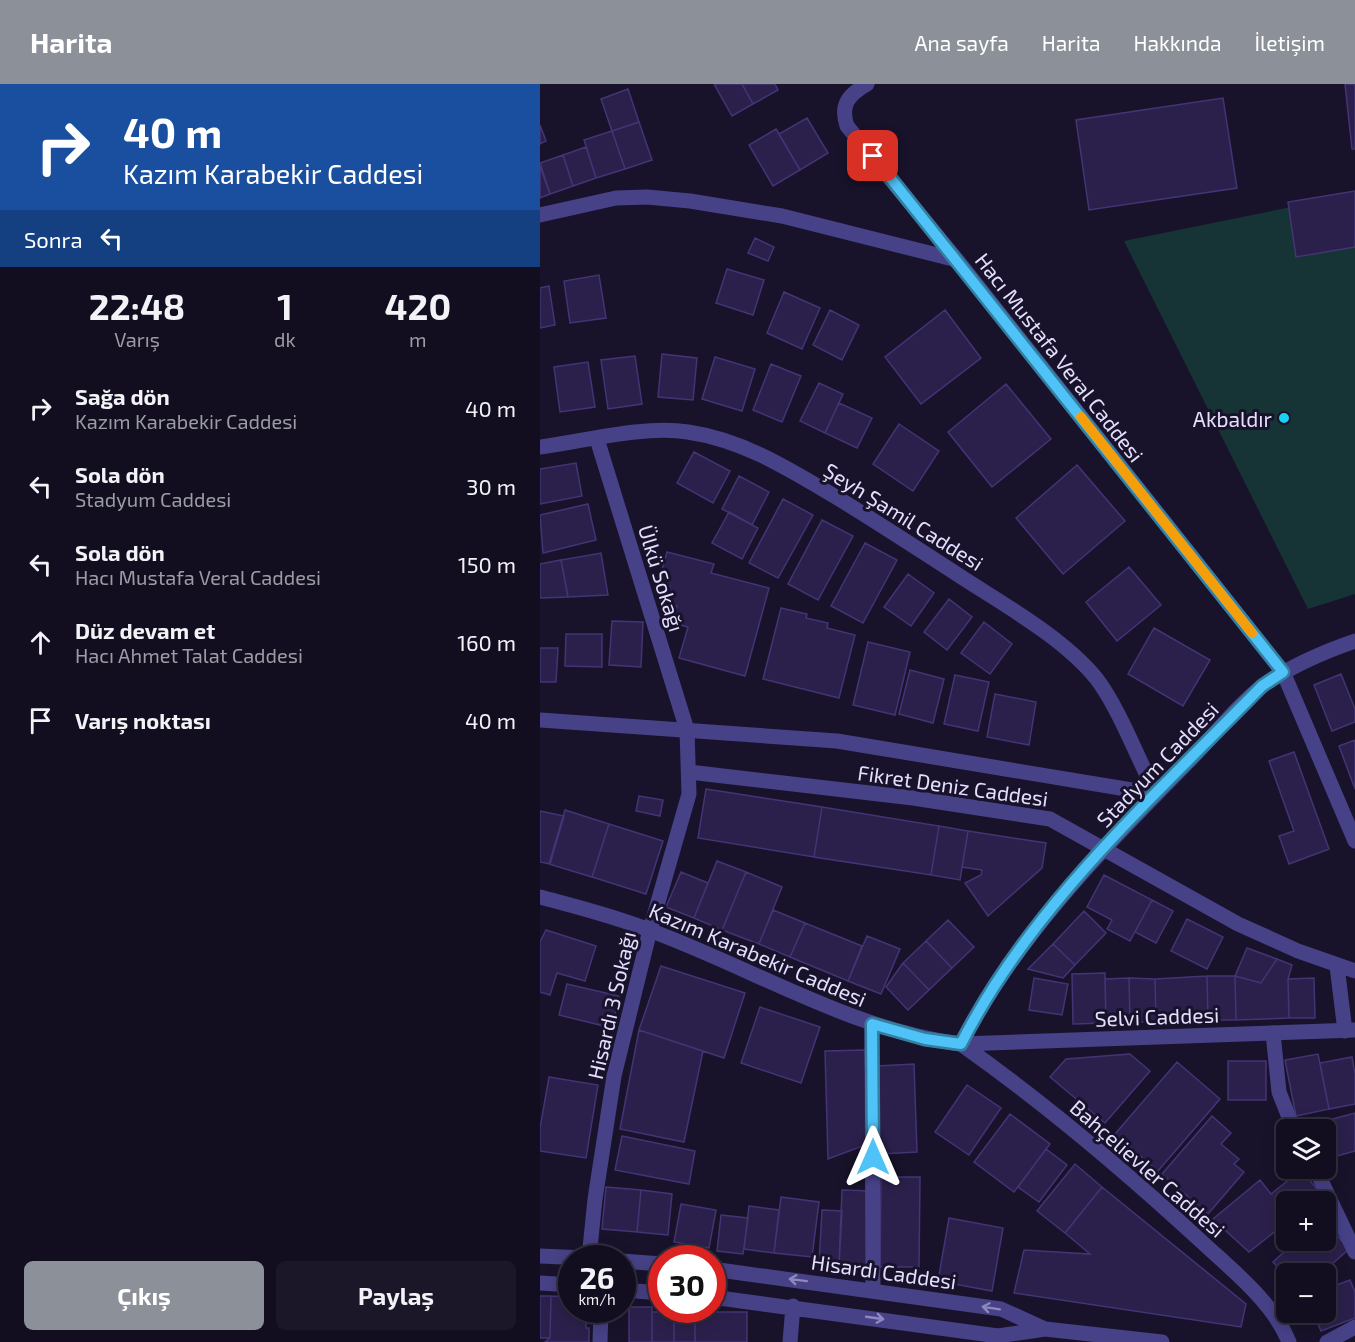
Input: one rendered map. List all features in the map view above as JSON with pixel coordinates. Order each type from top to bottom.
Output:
[{"type":"street","points":[[867,84],[845,101],[843,113],[848,126],[957,260]]},
{"type":"street","name":"Hacı Mustafa Veral Caddesi","points":[[540,215],[616,198],[647,197],[690,201],[782,216],[957,260],[1283,672],[1355,842]]},
{"type":"street","name":"Şeyh Şamil Caddesi","points":[[540,447],[642,432],[685,431],[714,436],[745,447],[790,469],[887,528],[1019,615],[1073,655],[1096,678],[1107,696],[1156,794]]},
{"type":"street","name":"Ülkü Sokağı","points":[[597,439],[687,730]]},
{"type":"street","name":"Stadyum Caddesi","points":[[961,1044],[983,1000],[1022,944],[1104,848],[1156,794],[1262,686],[1283,672],[1319,654],[1355,641]]},
{"type":"street","name":"Fikret Deniz Caddesi","points":[[540,720],[837,741],[1156,794]]},
{"type":"street","name":"Hisardı 3 Sokağı","points":[[589,1245],[614,1076],[650,930],[684,819],[690,772],[687,730]]},
{"type":"street","name":"Fikret Deniz Caddesi","points":[[690,772],[1050,819],[1238,924],[1337,966],[1355,971]]},
{"type":"street","name":"Kazım Karabekir Caddesi","points":[[540,897],[650,930],[872,1024],[925,1039],[961,1044]]},
{"type":"street","points":[[1337,966],[1350,1030]]},
{"type":"street","points":[[872,1024],[873,1291]]},
{"type":"street","name":"Selvi Caddesi","points":[[961,1044],[1350,1030]]},
{"type":"street","points":[[1273,1033],[1279,1092],[1290,1119]]},
{"type":"street","name":"Bahçelievler Caddesi","points":[[961,1044],[1049,1110],[1167,1210],[1242,1280],[1278,1321],[1288,1342]]},
{"type":"street","points":[[1320,1179],[1355,1252]]},
{"type":"street","points":[[540,1256],[558,1257]]},
{"type":"street","name":"Hisardı Caddesi","points":[[726,1271],[1001,1310],[1045,1329]]},
{"type":"street","points":[[540,1283],[558,1285]]},
{"type":"street","name":"Hisardı Caddesi","points":[[726,1299],[998,1336],[1045,1329],[1162,1342]]},
{"type":"street","points":[[790,1342],[793,1306]]},
{"type":"street","points":[[600,1342],[601,1323]]},
{"type":"street","points":[[1327,1342],[1355,1327]]},
{"type":"green space","name":"Akbaldır","points":[[1355,194],[1355,594],[1308,609],[1124,241]]},
{"type":"building","points":[[714,84],[742,84],[753,104],[732,116]]},
{"type":"building","points":[[742,84],[775,84],[778,90],[753,104]]},
{"type":"building","points":[[1345,84],[1355,84],[1355,149],[1352,149]]},
{"type":"building","points":[[628,89],[639,122],[612,131],[601,99]]},
{"type":"building","points":[[1223,98],[1237,188],[1089,210],[1076,120]]},
{"type":"building","points":[[807,118],[828,153],[800,170],[779,134]]},
{"type":"building","points":[[639,122],[652,160],[625,169],[612,131]]},
{"type":"building","points":[[540,125],[546,141],[540,144]]},
{"type":"building","points":[[776,129],[800,170],[773,186],[749,145]]},
{"type":"building","points":[[612,131],[625,169],[596,178],[584,140]]},
{"type":"building","points":[[586,147],[596,178],[573,186],[563,155]]},
{"type":"building","points":[[563,155],[573,186],[550,194],[540,163]]},
{"type":"building","points":[[540,166],[550,194],[540,198]]},
{"type":"building","points":[[1355,191],[1355,247],[1296,257],[1288,202]]},
{"type":"building","points":[[755,238],[774,247],[768,261],[748,253]]},
{"type":"building","points":[[727,269],[764,280],[753,315],[716,303]]},
{"type":"building","points":[[599,275],[606,318],[570,323],[564,281]]},
{"type":"building","points":[[549,286],[555,325],[540,328],[540,288]]},
{"type":"building","points":[[784,292],[820,308],[802,349],[767,333]]},
{"type":"building","points":[[830,310],[859,325],[842,360],[813,345]]},
{"type":"building","points":[[945,310],[981,358],[921,404],[885,357]]},
{"type":"building","points":[[662,354],[697,358],[693,400],[658,397]]},
{"type":"building","points":[[635,356],[642,404],[608,409],[601,360]]},
{"type":"building","points":[[715,357],[755,369],[742,411],[702,399]]},
{"type":"building","points":[[588,362],[595,407],[560,412],[554,367]]},
{"type":"building","points":[[771,364],[801,376],[782,422],[753,410]]},
{"type":"building","points":[[819,383],[843,394],[825,433],[800,421]]},
{"type":"building","points":[[1006,384],[1051,439],[992,487],[948,432]]},
{"type":"building","points":[[839,403],[872,418],[857,448],[825,433]]},
{"type":"building","points":[[899,424],[939,451],[913,491],[873,464]]},
{"type":"building","points":[[694,452],[730,471],[713,503],[677,483]]},
{"type":"building","points":[[576,463],[582,496],[540,504],[540,469]]},
{"type":"building","points":[[1077,465],[1125,521],[1063,574],[1016,518]]},
{"type":"building","points":[[739,476],[769,492],[752,525],[722,509]]},
{"type":"building","points":[[783,499],[813,515],[778,578],[749,563]]},
{"type":"building","points":[[588,504],[596,540],[543,553],[540,515]]},
{"type":"building","points":[[729,512],[758,528],[742,559],[712,543]]},
{"type":"building","points":[[822,520],[853,536],[818,600],[788,584]]},
{"type":"building","points":[[865,543],[897,560],[863,623],[831,606]]},
{"type":"building","points":[[667,552],[714,564],[711,573],[769,588],[745,676],[679,658],[688,627],[672,623],[677,606],[666,603],[670,586],[658,583]]},
{"type":"building","points":[[601,553],[608,595],[568,597],[561,560]]},
{"type":"building","points":[[561,560],[568,597],[540,598],[540,564]]},
{"type":"building","points":[[1129,567],[1161,605],[1117,641],[1086,602]]},
{"type":"building","points":[[908,574],[934,593],[911,626],[884,607]]},
{"type":"building","points":[[949,599],[972,617],[947,650],[924,632]]},
{"type":"building","points":[[781,608],[807,614],[806,618],[828,623],[827,628],[855,635],[839,698],[763,679]]},
{"type":"building","points":[[612,621],[643,622],[641,667],[609,665]]},
{"type":"building","points":[[984,622],[1012,644],[990,674],[961,653]]},
{"type":"building","points":[[1154,628],[1210,660],[1183,706],[1128,674]]},
{"type":"building","points":[[566,634],[602,634],[602,667],[565,666]]},
{"type":"building","points":[[868,642],[910,652],[895,715],[853,705]]},
{"type":"building","points":[[540,648],[558,648],[556,682],[540,682]]},
{"type":"building","points":[[910,670],[944,679],[933,723],[899,714]]},
{"type":"building","points":[[1341,674],[1355,709],[1355,722],[1332,731],[1314,685]]},
{"type":"building","points":[[955,675],[989,682],[978,731],[944,724]]},
{"type":"building","points":[[995,694],[1036,702],[1029,745],[987,737]]},
{"type":"building","points":[[1355,740],[1355,789],[1339,746]]},
{"type":"building","points":[[1294,752],[1329,849],[1289,864],[1279,836],[1294,831],[1269,761]]},
{"type":"building","points":[[706,789],[822,807],[814,857],[698,838]]},
{"type":"building","points":[[639,796],[663,800],[660,816],[636,811]]},
{"type":"building","points":[[822,807],[939,826],[931,875],[814,857]]},
{"type":"building","points":[[565,810],[609,824],[592,877],[549,864]]},
{"type":"building","points":[[540,811],[564,816],[550,864],[540,862]]},
{"type":"building","points":[[609,824],[663,841],[646,894],[592,877]]},
{"type":"building","points":[[939,826],[968,831],[960,880],[931,875]]},
{"type":"building","points":[[968,831],[1046,843],[1042,868],[988,916],[965,883],[981,875],[982,870],[962,867]]},
{"type":"building","points":[[717,861],[746,872],[722,930],[694,918]]},
{"type":"building","points":[[681,872],[708,883],[694,918],[666,907]]},
{"type":"building","points":[[746,872],[782,887],[759,944],[722,930]]},
{"type":"building","points":[[1104,875],[1152,900],[1130,941],[1107,929],[1112,920],[1087,907]]},
{"type":"building","points":[[1152,900],[1173,911],[1156,943],[1135,932]]},
{"type":"building","points":[[773,910],[805,923],[790,957],[759,944]]},
{"type":"building","points":[[1084,911],[1106,933],[1075,965],[1053,944]]},
{"type":"building","points":[[1187,919],[1223,937],[1207,969],[1171,951]]},
{"type":"building","points":[[948,920],[974,947],[952,968],[926,941]]},
{"type":"building","points":[[805,923],[862,946],[848,981],[790,957]]},
{"type":"building","points":[[546,930],[596,946],[585,981],[557,973],[550,995],[540,992],[540,942]]},
{"type":"building","points":[[867,936],[900,949],[881,994],[848,981]]},
{"type":"building","points":[[926,941],[952,968],[929,990],[903,963]]},
{"type":"building","points":[[1053,944],[1075,965],[1063,978],[1028,969]]},
{"type":"building","points":[[1247,948],[1277,959],[1261,983],[1235,976]]},
{"type":"building","points":[[1277,959],[1292,965],[1288,979],[1289,1018],[1236,1020],[1235,976],[1261,983]]},
{"type":"building","points":[[903,963],[929,990],[908,1010],[886,987]]},
{"type":"building","points":[[661,966],[745,993],[724,1058],[639,1030]]},
{"type":"building","points":[[1105,973],[1106,1023],[1073,1024],[1072,974]]},
{"type":"building","points":[[1207,976],[1208,1020],[1156,1022],[1155,979]]},
{"type":"building","points":[[1207,976],[1235,976],[1236,1020],[1208,1020]]},
{"type":"building","points":[[1034,978],[1068,984],[1062,1015],[1029,1010]]},
{"type":"building","points":[[1129,978],[1130,1022],[1106,1023],[1105,979]]},
{"type":"building","points":[[1129,978],[1155,979],[1156,1022],[1130,1022]]},
{"type":"building","points":[[1314,978],[1315,1018],[1289,1018],[1288,979]]},
{"type":"building","points":[[567,984],[619,996],[612,1028],[559,1015]]},
{"type":"building","points":[[760,1007],[820,1027],[801,1083],[741,1063]]},
{"type":"building","points":[[639,1030],[703,1051],[684,1142],[620,1129]]},
{"type":"building","points":[[865,1050],[868,1144],[828,1159],[825,1051]]},
{"type":"building","points":[[1130,1054],[1150,1071],[1105,1123],[1050,1077],[1066,1059]]},
{"type":"building","points":[[1318,1054],[1329,1109],[1296,1116],[1285,1060]]},
{"type":"building","points":[[1352,1057],[1355,1074],[1355,1104],[1329,1109],[1320,1063]]},
{"type":"building","points":[[1228,1061],[1266,1061],[1266,1100],[1228,1100]]},
{"type":"building","points":[[1177,1062],[1220,1099],[1158,1171],[1115,1134]]},
{"type":"building","points":[[914,1064],[917,1152],[879,1154],[877,1066]]},
{"type":"building","points":[[549,1077],[598,1085],[586,1158],[540,1151],[540,1128]]},
{"type":"building","points":[[967,1085],[1001,1108],[969,1155],[935,1132]]},
{"type":"building","points":[[1355,1113],[1355,1151],[1336,1156],[1336,1119],[1332,1119]]},
{"type":"building","points":[[1010,1114],[1050,1144],[1014,1192],[974,1162]]},
{"type":"building","points":[[1212,1116],[1231,1133],[1221,1144],[1239,1159],[1234,1164],[1244,1172],[1208,1214],[1162,1174]]},
{"type":"building","points":[[622,1136],[695,1151],[689,1184],[615,1170]]},
{"type":"building","points":[[1046,1149],[1067,1165],[1039,1202],[1018,1187]]},
{"type":"building","points":[[1075,1164],[1102,1187],[1065,1233],[1037,1211]]},
{"type":"building","points":[[881,1177],[920,1177],[919,1267],[880,1267]]},
{"type":"building","points":[[1290,1179],[1308,1179],[1318,1191],[1276,1191],[1276,1231],[1249,1252],[1213,1219],[1260,1180],[1271,1194]]},
{"type":"building","points":[[606,1187],[641,1190],[637,1232],[602,1229]]},
{"type":"building","points":[[1102,1187],[1246,1304],[1241,1327],[1014,1293],[1024,1250],[1090,1254],[1065,1233]]},
{"type":"building","points":[[641,1190],[672,1194],[668,1235],[637,1232]]},
{"type":"building","points":[[842,1190],[871,1191],[868,1266],[839,1265]]},
{"type":"building","points":[[781,1197],[819,1202],[812,1257],[774,1253]]},
{"type":"building","points":[[681,1204],[716,1210],[710,1245],[674,1242]]},
{"type":"building","points":[[749,1206],[779,1210],[774,1253],[744,1249]]},
{"type":"building","points":[[822,1210],[842,1211],[839,1265],[819,1264]]},
{"type":"building","points":[[721,1215],[748,1218],[743,1254],[726,1252],[726,1245],[718,1245]]},
{"type":"building","points":[[949,1218],[1003,1228],[992,1291],[938,1281]]},
{"type":"building","points":[[1336,1234],[1349,1249],[1333,1263],[1276,1263],[1276,1265],[1273,1262],[1285,1251],[1336,1251]]},
{"type":"building","points":[[1350,1280],[1355,1292],[1355,1318],[1321,1331],[1318,1323],[1336,1323],[1336,1285]]},
{"type":"building","points":[[540,1296],[551,1296],[550,1338],[540,1338]]},
{"type":"building","points":[[551,1296],[558,1296],[558,1323],[586,1323],[586,1328],[589,1328],[589,1342],[545,1342],[550,1338]]},
{"type":"building","points":[[636,1307],[648,1307],[648,1323],[652,1323],[652,1342],[629,1342],[629,1323],[636,1323]]},
{"type":"building","points":[[726,1312],[747,1312],[747,1342],[695,1342],[695,1323],[726,1323]]},
{"type":"building","points":[[652,1323],[674,1323],[674,1342],[652,1342]]},
{"type":"building","points":[[674,1323],[695,1323],[695,1342],[674,1342]]},
{"type":"slow traffic","points":[[1081,417],[1252,633]]},
{"type":"place","name":"Akbaldır","points":[[1284,418]]},
{"type":"route","points":[[873,156],[1283,672],[1262,686],[1104,848],[1022,944],[983,1000],[961,1044],[925,1039],[872,1024],[873,1157]]}]
